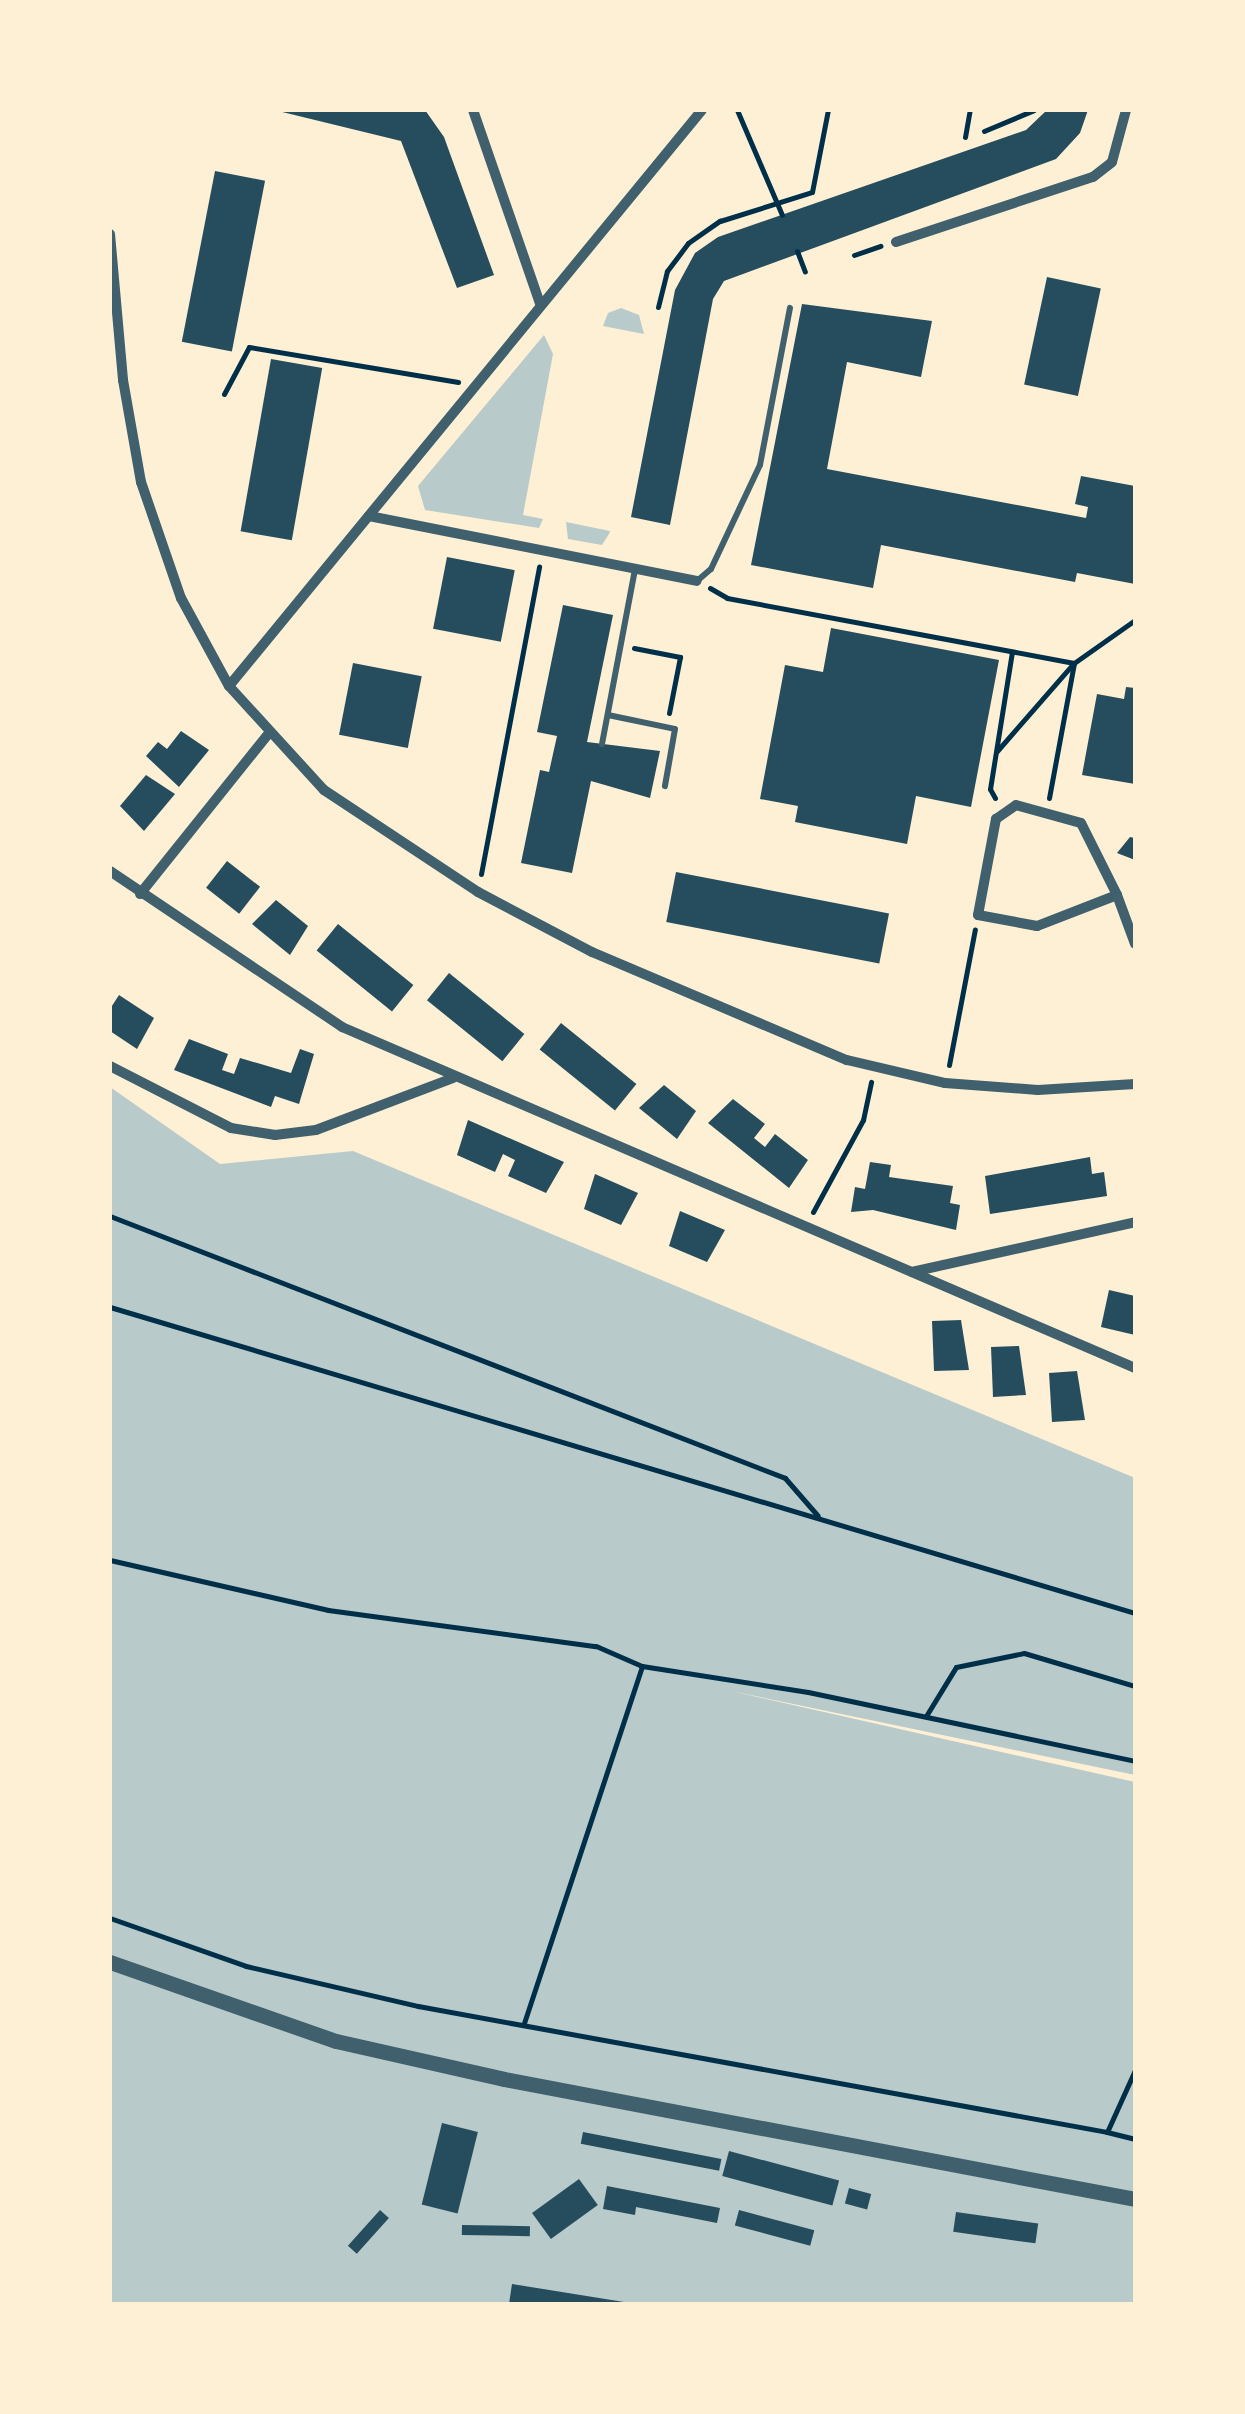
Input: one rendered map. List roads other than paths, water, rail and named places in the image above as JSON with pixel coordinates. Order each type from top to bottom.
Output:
[{"type":"street","points":[[474,110],[541,306]]},
{"type":"street","points":[[230,686],[702,110]]},
{"type":"street","points":[[896,242],[1093,178],[1112,162],[1126,110]]},
{"type":"street","points":[[110,234],[123,380],[142,482],[181,598],[230,686],[268,734],[324,790],[478,892],[734,1016],[874,1068],[945,1083],[1038,1090],[1135,1084]]},
{"type":"street","points":[[369,516],[697,581]]},
{"type":"street","points":[[140,894],[268,734]]},
{"type":"street","points":[[1117,895],[1037,926],[978,915],[996,819],[1016,805],[1081,824],[1117,895],[1135,944]]},
{"type":"street","points":[[110,872],[342,1027],[453,1078],[1135,1368]]},
{"type":"street","points":[[110,1066],[231,1128],[275,1135],[316,1130],[453,1078]]},
{"type":"street","points":[[909,1273],[1135,1222]]},
{"type":"street","points":[[110,1962],[336,2041],[504,2079],[1135,2199]]},
{"type":"lane","points":[[697,581],[712,569],[760,465],[790,308]]},
{"type":"lane","points":[[602,744],[636,569]]},
{"type":"lane","points":[[608,715],[676,729],[665,786]]}]
